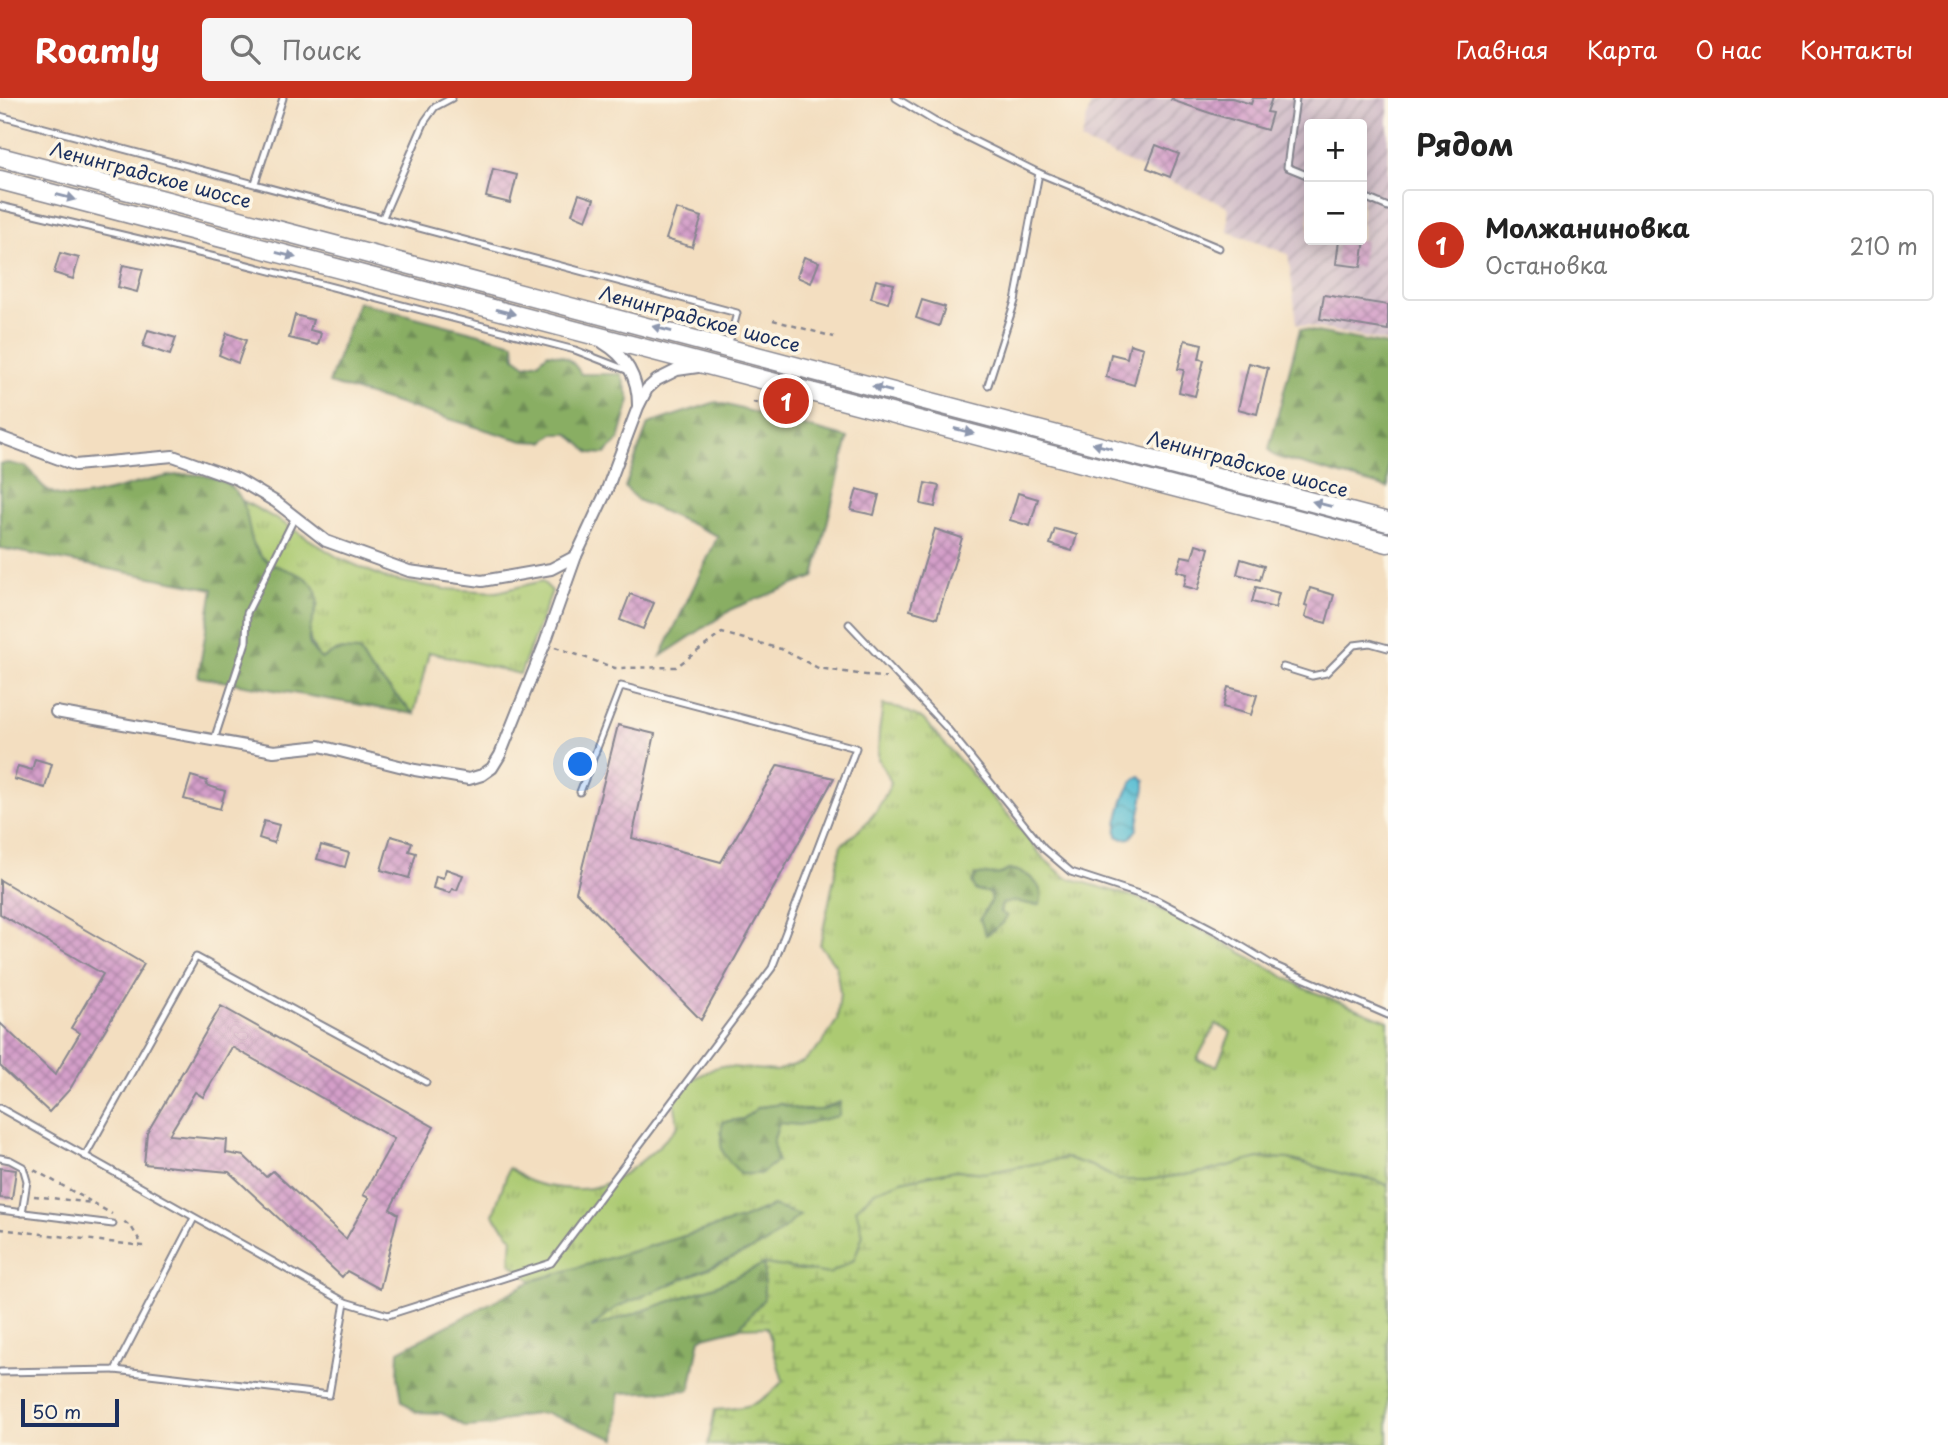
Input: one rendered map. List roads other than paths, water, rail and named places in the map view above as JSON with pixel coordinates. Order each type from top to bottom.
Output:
[{"type":"highway","name":"Ленинградское шоссе","points":[[0,157],[728,346],[1388,522]]},
{"type":"highway","points":[[0,180],[1388,543]]},
{"type":"street","points":[[582,331],[622,357],[632,372],[638,391],[638,407]]},
{"type":"street","points":[[56,712],[274,751],[320,746],[415,770],[469,779],[482,775],[492,768],[500,755],[576,556],[606,492],[647,390],[668,373],[692,367],[712,366]]},
{"type":"street","points":[[0,437],[75,465],[173,456],[237,480],[276,502],[326,541],[409,571],[482,581],[551,569],[576,556]]},
{"type":"lane","points":[[255,183],[283,98]]},
{"type":"lane","points":[[383,218],[425,121],[435,107],[452,98]]},
{"type":"lane","points":[[896,98],[934,121],[1039,173],[1219,248]]},
{"type":"lane","points":[[1296,98],[1287,167],[1304,174]]},
{"type":"lane","points":[[0,116],[737,313],[728,346]]},
{"type":"lane","points":[[988,385],[1015,301],[1039,173]]},
{"type":"lane","points":[[1367,198],[1388,207]]},
{"type":"lane","points":[[0,206],[236,262],[575,350],[632,372]]},
{"type":"lane","points":[[214,740],[246,642],[247,613],[295,517]]},
{"type":"lane","points":[[849,624],[946,727],[1044,849],[1071,872],[1157,900],[1271,964],[1388,1015]]},
{"type":"lane","points":[[1283,667],[1312,676],[1326,673],[1354,645],[1370,643],[1388,648]]},
{"type":"lane","points":[[0,1108],[345,1302],[388,1315],[551,1263],[772,968],[856,748],[621,686],[580,792]]},
{"type":"lane","points":[[85,1156],[196,957],[426,1082]]},
{"type":"lane","points":[[0,1158],[10,1160],[24,1170],[27,1181],[22,1213]]},
{"type":"lane","points":[[0,1210],[113,1224]]},
{"type":"lane","points":[[115,1370],[194,1218]]},
{"type":"lane","points":[[0,1372],[115,1370],[329,1395],[345,1302]]},
{"type":"water","points":[[1140,776],[1145,781],[1145,788],[1137,829],[1130,838],[1123,839],[1117,836],[1120,812],[1126,793]]},
{"type":"place","name":"Молжаниновка","points":[[786,401]]}]
